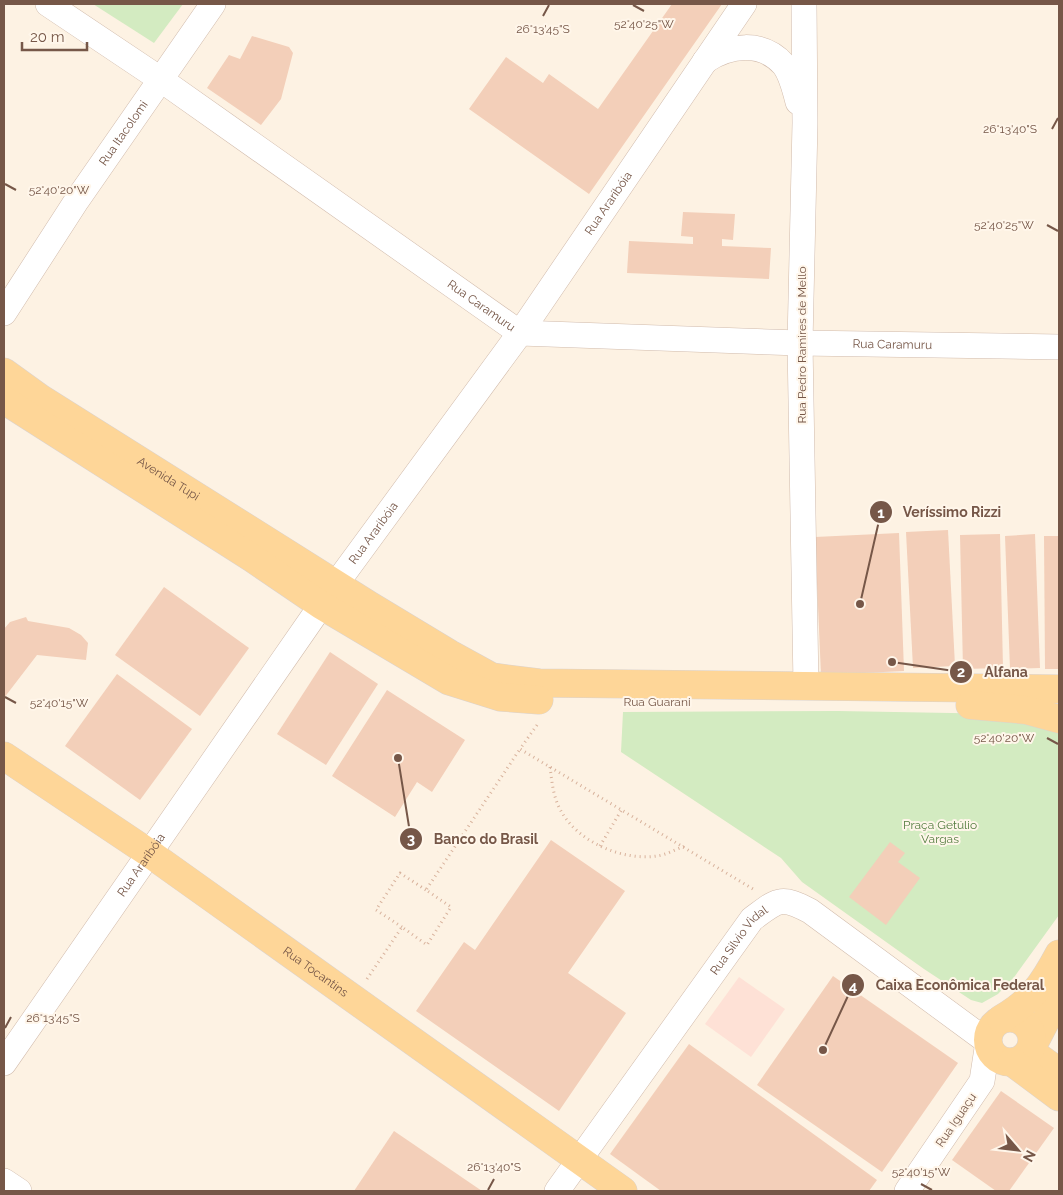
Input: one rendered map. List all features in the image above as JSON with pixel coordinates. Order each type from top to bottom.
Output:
[{"type":"main road","name":"Avenida Tupi","points":[[4,372],[328,594]]},
{"type":"main road","name":"Avenida Tupi","points":[[4,400],[252,558],[284,581]]},
{"type":"main road","name":"Rua Guarani","points":[[284,581],[328,594],[492,677],[539,683],[806,685],[1059,690]]},
{"type":"main road","name":"Rua Guarani","points":[[328,594],[449,681],[500,697],[554,702],[921,703],[1000,707],[1039,713],[1059,719]]},
{"type":"main road","name":"Rua Tocantins","points":[[4,756],[149,853],[352,1000],[623,1191]]},
{"type":"main road","points":[[994,1030],[1030,999],[1059,954]]},
{"type":"main road","points":[[1021,1057],[1059,995]]},
{"type":"main road","points":[[994,1030],[1009,1017],[1024,1022],[1032,1036],[1021,1057]]},
{"type":"main road","points":[[994,1030],[995,1056],[1004,1061],[1021,1057],[1059,1072]]},
{"type":"main road","points":[[1021,1057],[1059,1098]]},
{"type":"street","name":"Rua Caramuru","points":[[48,4],[160,79],[520,333],[800,343],[1059,347]]},
{"type":"street","name":"Rua Itacolomi","points":[[4,313],[160,79],[213,4]]},
{"type":"street","name":"Rua Pedro Ramires de Mello","points":[[804,4],[800,343],[806,685]]},
{"type":"street","name":"Rua Araribóia","points":[[4,1063],[328,594],[520,333],[738,11]]},
{"type":"street","points":[[702,63],[728,49],[748,46],[769,52],[784,65],[804,123]]},
{"type":"street","name":"Rua Silvio Vidal","points":[[557,1191],[752,919],[775,903],[790,901],[810,911],[994,1030]]},
{"type":"street","name":"Rua Iguaçu","points":[[907,1191],[982,1081],[994,1030]]},
{"type":"street","points":[[4,1181],[19,1191]]},
{"type":"path","points":[[426,890],[520,749],[554,702]]},
{"type":"path","points":[[520,749],[685,846],[775,903]]},
{"type":"path","points":[[550,766],[552,788],[561,812],[579,832],[600,846],[617,852],[643,856],[658,856],[685,846]]},
{"type":"path","points":[[600,846],[622,809]]},
{"type":"path","points":[[400,873],[451,907],[427,944],[402,927],[376,910],[400,873]]},
{"type":"path","points":[[352,1000],[402,927]]},
{"type":"shaded area","points":[[739,977],[785,1009],[751,1057],[705,1024]]},
{"type":"green space","points":[[93,4],[183,4],[154,43]]},
{"type":"green space","name":"Praça Getúlio Vargas","points":[[838,711],[1008,714],[1059,726],[1059,915],[1015,976],[998,994],[982,1003],[971,1000],[924,969],[802,882],[781,858],[621,752],[623,712]]},
{"type":"building","points":[[672,4],[722,4],[589,194],[469,109],[506,57],[543,83],[549,74],[598,109]]},
{"type":"building","points":[[252,36],[289,47],[293,53],[281,99],[261,125],[207,88],[229,55],[240,59]]},
{"type":"building","points":[[683,212],[735,214],[733,240],[722,239],[722,246],[771,248],[769,279],[627,273],[629,241],[693,244],[693,237],[681,236]]},
{"type":"building","points":[[948,530],[955,666],[913,668],[906,532]]},
{"type":"building","points":[[899,533],[904,671],[821,675],[815,537]]},
{"type":"building","points":[[1000,534],[1003,668],[963,669],[960,535]]},
{"type":"building","points":[[1035,534],[1040,668],[1010,669],[1005,536]]},
{"type":"building","points":[[1044,536],[1059,536],[1059,669],[1045,669]]},
{"type":"building","points":[[164,587],[249,648],[200,716],[115,655]]},
{"type":"building","points":[[26,617],[28,621],[69,628],[81,635],[88,643],[86,660],[37,655],[4,698],[4,629],[10,622]]},
{"type":"building","points":[[330,652],[378,684],[326,765],[277,734]]},
{"type":"building","points":[[117,674],[192,729],[140,800],[65,746]]},
{"type":"building","points":[[387,690],[465,740],[432,792],[417,782],[395,817],[332,776]]},
{"type":"building","points":[[551,840],[625,891],[568,973],[626,1013],[559,1111],[416,1011],[464,942],[475,950]]},
{"type":"building","points":[[890,842],[905,853],[898,862],[920,878],[886,925],[849,897]]},
{"type":"building","points":[[833,976],[958,1063],[882,1172],[757,1085]]},
{"type":"building","points":[[689,1044],[877,1180],[869,1191],[661,1191],[610,1154]]},
{"type":"building","points":[[1001,1091],[1054,1128],[1009,1191],[996,1191],[952,1160]]},
{"type":"building","points":[[394,1131],[482,1191],[354,1191]]},
{"type":"place","name":"Veríssimo Rizzi","points":[[860,604]]},
{"type":"place","name":"Alfana","points":[[892,662]]},
{"type":"place","name":"Banco do Brasil","points":[[398,758]]},
{"type":"place","name":"Caixa Econômica Federal","points":[[823,1050]]}]
